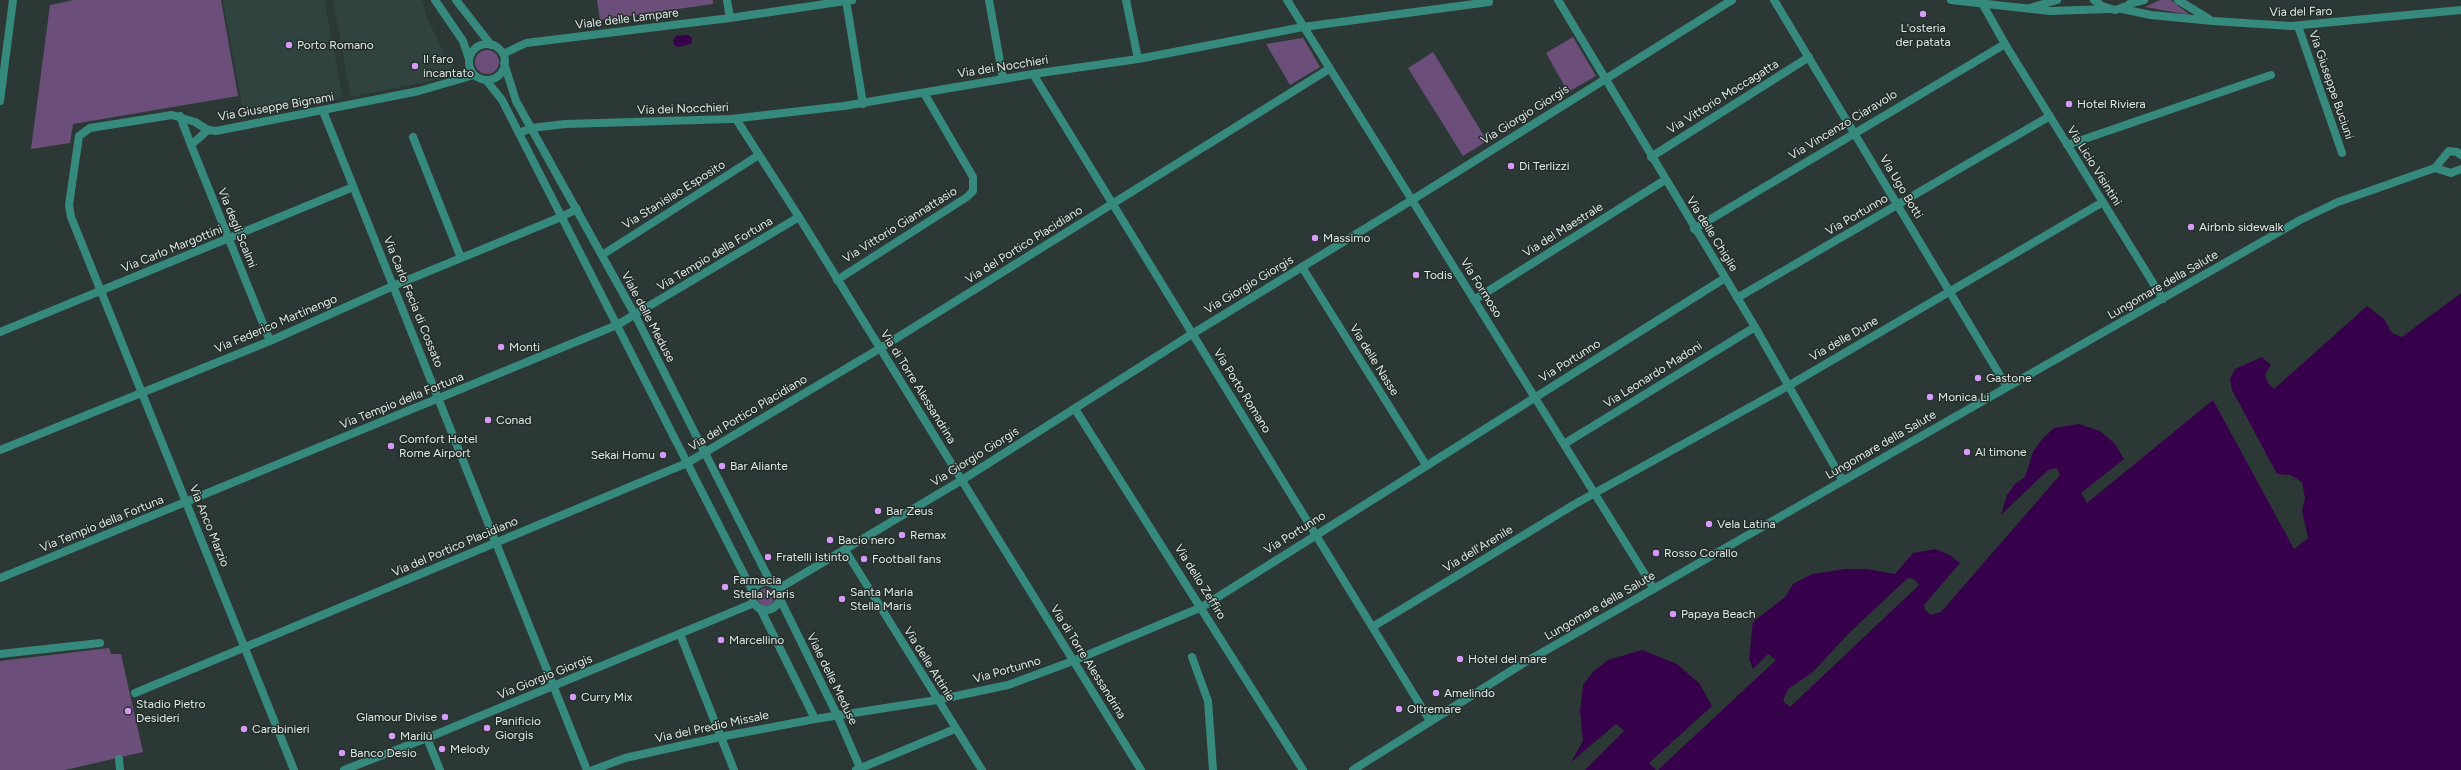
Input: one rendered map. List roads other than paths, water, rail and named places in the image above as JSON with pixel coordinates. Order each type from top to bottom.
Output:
[{"type":"street","points":[[0,101],[12,0]]},
{"type":"street","points":[[435,0],[463,41],[474,75],[486,80],[499,95],[753,592],[754,603],[761,610],[815,719]]},
{"type":"street","points":[[456,0],[491,45],[502,54],[504,63],[501,73],[486,80]]},
{"type":"street","points":[[727,0],[730,18]]},
{"type":"street","points":[[848,0],[863,104]]},
{"type":"street","name":"Viale delle Lampare","points":[[502,54],[526,43],[730,18],[848,0]]},
{"type":"street","points":[[989,0],[1003,79]]},
{"type":"street","points":[[1126,0],[1138,59]]},
{"type":"street","name":"Via Formoso","points":[[1287,0],[1303,28],[1536,397],[1654,589]]},
{"type":"street","name":"Via delle Chiglie","points":[[1558,0],[1694,229],[1755,327],[1843,481]]},
{"type":"street","name":"Via Giorgio Giorgis","points":[[778,589],[962,480],[1192,334],[1412,200],[1732,0]]},
{"type":"street","name":"Via Ugo Botti","points":[[1774,0],[2007,387]]},
{"type":"street","points":[[1951,0],[2029,8],[2057,0]]},
{"type":"street","points":[[2094,0],[2109,9]]},
{"type":"street","points":[[2122,9],[2133,1],[2144,0]]},
{"type":"street","points":[[2178,0],[2213,22]]},
{"type":"street","name":"Via dei Nocchieri","points":[[519,133],[532,128],[565,124],[736,119],[863,104],[1032,74],[1138,59],[1303,28],[1488,2]]},
{"type":"street","name":"Via Licio Visintini","points":[[1982,3],[2004,44],[2163,299]]},
{"type":"street","name":"Via del Faro","points":[[2029,8],[2058,11],[2122,9],[2151,15],[2213,22],[2298,26],[2461,10]]},
{"type":"street","name":"Via Giuseppe Buciuni","points":[[2298,26],[2342,153]]},
{"type":"street","name":"Via Vincenzo Ciaravolo","points":[[1694,229],[1854,132],[2004,44]]},
{"type":"street","points":[[469,60],[470,54],[479,46],[491,45]]},
{"type":"street","name":"Via Vittorio Moccagatta","points":[[1651,157],[1809,57]]},
{"type":"street","name":"Viale delle Meduse","points":[[504,63],[514,96],[635,315],[771,583]]},
{"type":"street","name":"Via del Portico Placidiano","points":[[135,693],[687,463],[879,349],[1329,69]]},
{"type":"street","name":"Via Porto Romano","points":[[1032,74],[1374,626],[1430,721]]},
{"type":"street","name":"Via Giuseppe Bignami","points":[[101,291],[71,217],[69,205],[79,136],[90,128],[172,115],[180,116],[208,130],[216,131],[428,89],[474,75]]},
{"type":"street","points":[[2067,145],[2271,75]]},
{"type":"street","name":"Via Vittorio Giannattasio","points":[[837,280],[969,195],[974,188],[973,177],[924,93]]},
{"type":"street","name":"Via Carlo Fecia di Cossato","points":[[323,111],[587,770]]},
{"type":"street","name":"Via degli Scalmi","points":[[180,116],[270,341]]},
{"type":"street","name":"Via Portunno","points":[[1737,298],[2050,116]]},
{"type":"street","name":"Via di Torre Alessandrina","points":[[736,119],[799,217],[879,349],[962,480],[1141,770]]},
{"type":"street","points":[[191,145],[208,130]]},
{"type":"street","points":[[413,137],[461,258]]},
{"type":"street","points":[[2461,155],[2457,152],[2449,151],[2435,168],[2451,173],[2461,169]]},
{"type":"street","name":"Via Stanislao Esposito","points":[[602,255],[759,155]]},
{"type":"street","name":"Lungomare della Salute","points":[[1353,770],[1522,664],[2312,213],[2435,168]]},
{"type":"street","name":"Via del Maestrale","points":[[1474,300],[1665,180]]},
{"type":"street","name":"Via Carlo Margottini","points":[[0,332],[354,187]]},
{"type":"street","name":"Via delle Dune","points":[[1595,492],[1788,386],[2103,202]]},
{"type":"street","name":"Via Federico Martinengo","points":[[0,450],[270,341],[393,286],[562,218],[577,209]]},
{"type":"street","name":"Via Tempio della Fortuna","points":[[0,578],[187,503],[617,325],[799,217]]},
{"type":"street","name":"Via delle Nasse","points":[[1302,267],[1426,465]]},
{"type":"street","name":"Via Portunno","points":[[838,717],[937,700],[1008,685],[1073,661],[1202,607],[1725,278]]},
{"type":"street","name":"Via Anco Marzio","points":[[101,291],[294,770]]},
{"type":"street","name":"Via Leonardo Madoni","points":[[1564,444],[1755,327]]},
{"type":"street","name":"Via dello Zeffiro","points":[[1075,409],[1202,607],[1303,770]]},
{"type":"street","name":"Via dell'Arenile","points":[[1374,626],[1595,492]]},
{"type":"street","name":"Via delle Attinie","points":[[845,550],[982,770]]},
{"type":"street","points":[[753,592],[759,584],[771,583],[778,589],[780,600],[772,609],[761,610]]},
{"type":"street","name":"Viale delle Meduse","points":[[780,600],[838,717],[859,769]]},
{"type":"street","name":"Via Giorgio Giorgis","points":[[344,770],[428,738],[754,603]]},
{"type":"street","points":[[680,634],[734,770]]},
{"type":"street","points":[[0,654],[100,642]]},
{"type":"street","points":[[1192,657],[1208,701],[1213,770]]},
{"type":"street","name":"Via del Predio Missale","points":[[593,770],[625,758],[720,737],[815,719],[838,717]]},
{"type":"street","points":[[859,769],[956,729]]},
{"type":"street","points":[[428,738],[440,770]]},
{"type":"street","points":[[119,759],[120,770]]},
{"type":"place","name":"L'osteria der patata","points":[[1923,14]]},
{"type":"place","name":"Porto Romano","points":[[289,45]]},
{"type":"place","name":"Il faro incantato","points":[[415,66]]},
{"type":"place","name":"Hotel Riviera","points":[[2069,104]]},
{"type":"place","name":"Di Terlizzi","points":[[1511,166]]},
{"type":"place","name":"Airbnb sidewalk","points":[[2191,227]]},
{"type":"place","name":"Massimo","points":[[1315,238]]},
{"type":"place","name":"Todis","points":[[1416,275]]},
{"type":"place","name":"Monti","points":[[501,347]]},
{"type":"place","name":"Gastone","points":[[1978,378]]},
{"type":"place","name":"Monica Li","points":[[1930,397]]},
{"type":"place","name":"Conad","points":[[488,420]]},
{"type":"place","name":"Comfort Hotel Rome Airport","points":[[391,446]]},
{"type":"place","name":"Al timone","points":[[1967,452]]},
{"type":"place","name":"Sekai Homu","points":[[663,455]]},
{"type":"place","name":"Bar Aliante","points":[[722,466]]},
{"type":"place","name":"Bar Zeus","points":[[878,511]]},
{"type":"place","name":"Vela Latina","points":[[1709,524]]},
{"type":"place","name":"Remax","points":[[902,535]]},
{"type":"place","name":"Bacio nero","points":[[830,540]]},
{"type":"place","name":"Rosso Corallo","points":[[1656,553]]},
{"type":"place","name":"Fratelli Istinto","points":[[768,557]]},
{"type":"place","name":"Football fans","points":[[864,559]]},
{"type":"place","name":"Farmacia Stella Maris","points":[[725,587]]},
{"type":"place","name":"Santa Maria Stella Maris","points":[[842,599]]},
{"type":"place","name":"Papaya Beach","points":[[1673,614]]},
{"type":"place","name":"Marcellino","points":[[721,640]]},
{"type":"place","name":"Hotel del mare","points":[[1460,659]]},
{"type":"place","name":"Amelindo","points":[[1436,693]]},
{"type":"place","name":"Curry Mix","points":[[573,697]]},
{"type":"place","name":"Oltremare","points":[[1399,709]]},
{"type":"place","name":"Stadio Pietro Desideri","points":[[128,711]]},
{"type":"place","name":"Glamour Divise","points":[[445,717]]},
{"type":"place","name":"Panificio Giorgis","points":[[487,728]]},
{"type":"place","name":"Carabinieri","points":[[244,729]]},
{"type":"place","name":"Marilù","points":[[392,736]]},
{"type":"place","name":"Melody","points":[[442,749]]},
{"type":"place","name":"Banco Desio","points":[[342,753]]}]
